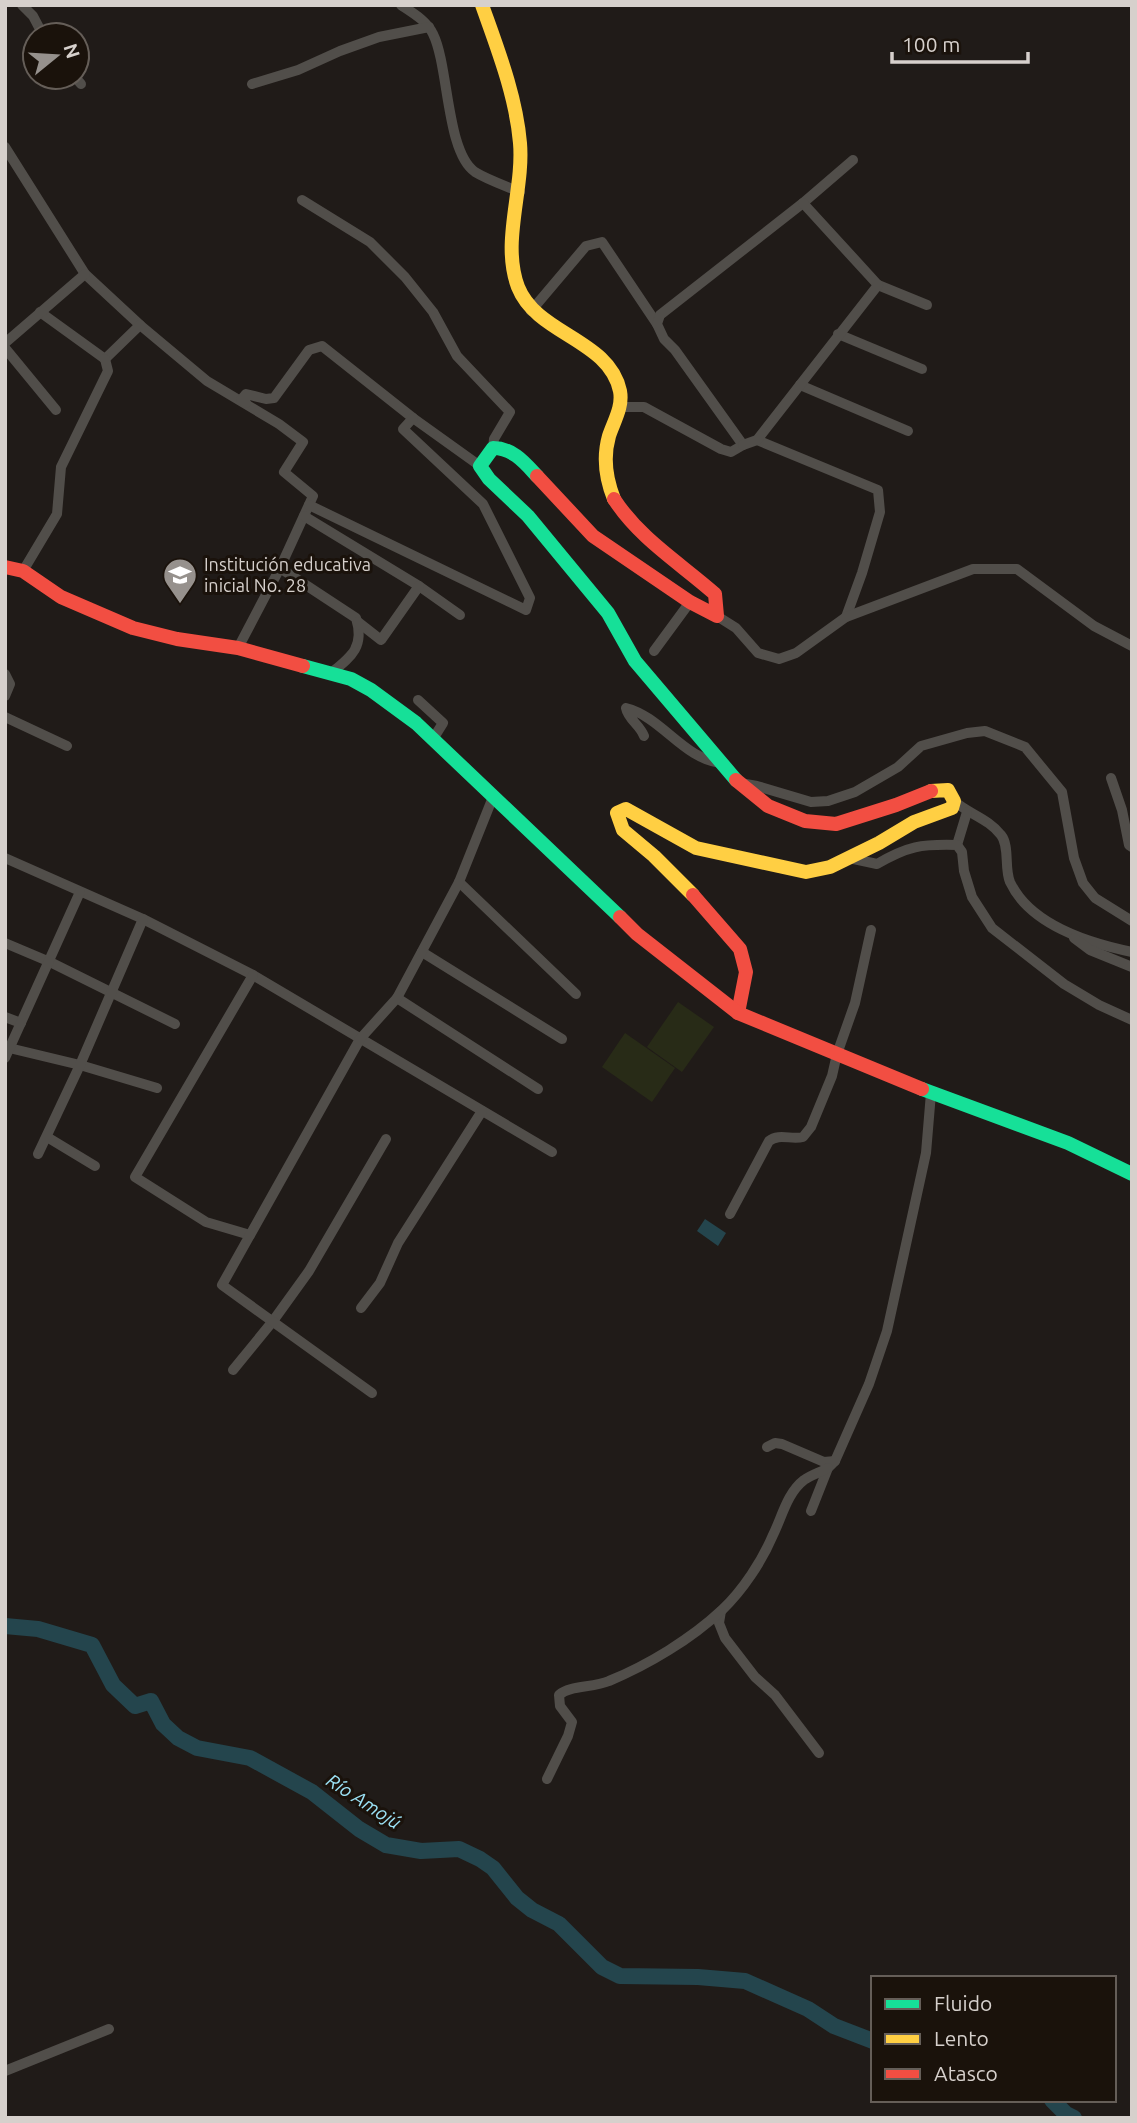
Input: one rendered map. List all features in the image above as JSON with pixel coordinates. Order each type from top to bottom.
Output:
[{"type":"main road","points":[[484,12],[511,94],[520,144],[520,192],[513,252],[517,285],[531,311],[567,338],[595,354],[616,379],[622,407],[606,449],[607,488],[619,509],[662,552],[706,584],[715,594],[716,616]]},
{"type":"main road","points":[[716,616],[690,602],[593,536],[519,457],[493,448],[480,466],[489,479],[528,516],[608,613],[635,661],[678,715],[740,783],[768,806],[805,821],[836,824],[935,789],[948,790],[954,801],[952,808],[914,822],[849,858],[830,867],[806,872],[696,848],[626,809],[617,813],[622,830],[654,856],[704,906],[740,949],[746,972],[738,1013]]},
{"type":"main road","points":[[5,567],[23,571],[61,597],[133,628],[177,639],[238,648],[331,673],[371,690],[395,706],[433,739],[603,903],[654,948],[738,1013],[931,1093],[1068,1143],[1132,1174]]},
{"type":"street","points":[[22,5],[36,21]]},
{"type":"street","points":[[401,5],[433,32],[440,52],[453,125],[466,161],[474,171],[520,192]]},
{"type":"street","points":[[473,5],[484,12]]},
{"type":"street","points":[[252,84],[298,70],[379,37],[429,27]]},
{"type":"street","points":[[5,147],[86,274],[140,325],[207,381],[279,424]]},
{"type":"street","points":[[657,324],[660,315],[803,203],[853,160]]},
{"type":"street","points":[[302,200],[370,242],[396,268],[433,312],[457,356],[510,411],[494,439],[493,448]]},
{"type":"street","points":[[803,203],[878,285],[927,305]]},
{"type":"street","points":[[531,311],[586,246],[602,242],[657,324],[664,339],[675,350],[743,445]]},
{"type":"street","points":[[55,410],[5,346],[40,312],[86,274]]},
{"type":"street","points":[[622,407],[644,407],[731,452],[757,440],[878,285]]},
{"type":"street","points":[[23,571],[57,514],[61,467],[108,371],[105,359],[40,312]]},
{"type":"street","points":[[105,359],[140,325]]},
{"type":"street","points":[[838,334],[922,369]]},
{"type":"street","points":[[238,648],[280,568],[313,496],[284,472],[303,442],[241,400],[246,394],[266,399],[274,398],[309,350],[322,346],[480,466]]},
{"type":"street","points":[[800,385],[908,431]]},
{"type":"street","points":[[309,505],[526,610],[530,598],[483,504],[403,429],[414,418]]},
{"type":"street","points":[[757,440],[878,490],[880,512],[846,617]]},
{"type":"street","points":[[304,516],[419,586],[460,615]]},
{"type":"street","points":[[280,568],[353,615],[381,640],[419,586]]},
{"type":"street","points":[[716,616],[737,628],[758,653],[779,659],[796,653],[846,617],[973,569],[1017,569],[1094,626],[1132,646]]},
{"type":"street","points":[[654,651],[690,602]]},
{"type":"street","points":[[331,673],[355,653],[358,622]]},
{"type":"street","points":[[5,674],[10,684],[5,696]]},
{"type":"street","points":[[418,700],[443,723],[433,739]]},
{"type":"street","points":[[644,736],[626,708],[653,722],[695,754],[711,762],[722,763]]},
{"type":"street","points":[[5,717],[67,747]]},
{"type":"street","points":[[740,783],[811,802],[828,801],[855,792],[887,773],[921,746],[967,733],[985,731],[1025,747],[1062,792],[1074,858],[1083,883],[1095,898],[1132,921]]},
{"type":"street","points":[[1111,778],[1122,810],[1129,845],[1132,847]]},
{"type":"street","points":[[372,1393],[222,1285],[360,1039],[397,998],[422,953],[458,882],[493,797]]},
{"type":"street","points":[[954,801],[967,812],[985,820],[1003,837],[1009,879],[1021,901],[1040,918],[1090,950],[1132,967]]},
{"type":"street","points":[[957,845],[967,812]]},
{"type":"street","points":[[849,858],[877,864],[901,850],[920,845],[957,845]]},
{"type":"street","points":[[957,845],[962,852],[964,871],[972,897],[992,929],[1064,984],[1099,1005],[1132,1020]]},
{"type":"street","points":[[5,858],[143,919],[253,975],[552,1152]]},
{"type":"street","points":[[458,882],[576,994]]},
{"type":"street","points":[[5,1058],[7,1047],[50,962],[80,891]]},
{"type":"street","points":[[38,1154],[143,919]]},
{"type":"street","points":[[730,1214],[770,1139],[777,1136],[800,1138],[808,1132],[832,1076],[855,1003],[870,930]]},
{"type":"street","points":[[1065,932],[1132,952]]},
{"type":"street","points":[[5,943],[50,962],[175,1024]]},
{"type":"street","points":[[422,953],[562,1040]]},
{"type":"street","points":[[250,1235],[206,1222],[135,1177],[253,975]]},
{"type":"street","points":[[397,998],[538,1089]]},
{"type":"street","points":[[5,1017],[21,1023]]},
{"type":"street","points":[[7,1047],[157,1088]]},
{"type":"street","points":[[811,1511],[869,1384],[887,1331],[926,1153],[931,1093]]},
{"type":"street","points":[[361,1308],[380,1283],[398,1244],[482,1111]]},
{"type":"street","points":[[47,1137],[95,1166]]},
{"type":"street","points":[[233,1370],[309,1271],[386,1139]]},
{"type":"street","points":[[767,1447],[775,1443],[782,1444],[831,1464]]},
{"type":"street","points":[[547,1779],[572,1722],[561,1706],[559,1695],[566,1689],[590,1687],[622,1676],[675,1646],[721,1611],[739,1591],[772,1538],[793,1491],[804,1480],[831,1464]]},
{"type":"street","points":[[721,1611],[719,1623],[725,1638],[755,1677],[775,1695],[818,1753]]},
{"type":"street","points":[[5,2071],[109,2029]]},
{"type":"green space","points":[[678,1002],[714,1027],[682,1072],[647,1047]]},
{"type":"green space","points":[[625,1033],[675,1068],[652,1102],[602,1067]]},
{"type":"water","points":[[705,1219],[726,1233],[718,1246],[697,1231]]},
{"type":"waterway","name":"Río Amojú","points":[[5,1626],[38,1629],[92,1645],[113,1685],[135,1706],[151,1701],[163,1724],[178,1738],[197,1748],[250,1758],[312,1792],[359,1829],[386,1845],[421,1851],[459,1849],[480,1859],[493,1868],[517,1898],[532,1910],[559,1924],[602,1967],[620,1976],[698,1977],[745,1981],[808,2009],[834,2026],[871,2040]]},
{"type":"waterway","name":"Río Amojú","points":[[1054,2102],[1074,2118]]},
{"type":"traffic: fast","points":[[537,476],[518,457],[500,449],[493,448],[480,466],[489,479],[528,516],[608,613],[635,661],[736,780]]},
{"type":"traffic: fast","points":[[303,666],[351,679],[371,690],[416,723],[620,917]]},
{"type":"traffic: fast","points":[[922,1089],[1068,1143],[1132,1174]]},
{"type":"traffic: slow","points":[[482,5],[500,56],[518,125],[520,161],[512,234],[513,270],[527,303],[540,316],[588,348],[613,374],[620,391],[620,403],[607,444],[606,460],[607,476],[614,499]]},
{"type":"traffic: slow","points":[[693,895],[623,830],[617,813],[626,809],[696,848],[806,872],[830,867],[914,822],[952,808],[954,801],[948,790],[931,791]]},
{"type":"traffic: jam","points":[[537,476],[593,536],[690,602],[717,616],[715,594],[648,538],[614,499]]},
{"type":"traffic: jam","points":[[5,567],[23,571],[61,597],[133,628],[177,639],[238,648],[303,666]]},
{"type":"traffic: jam","points":[[736,780],[768,806],[805,821],[836,824],[931,791]]},
{"type":"traffic: jam","points":[[693,895],[740,949],[746,972],[738,1013]]},
{"type":"traffic: jam","points":[[620,917],[637,934],[738,1013],[922,1089]]},
{"type":"place","name":"Institución educativa inicial No. 28","points":[[180,605]]}]
